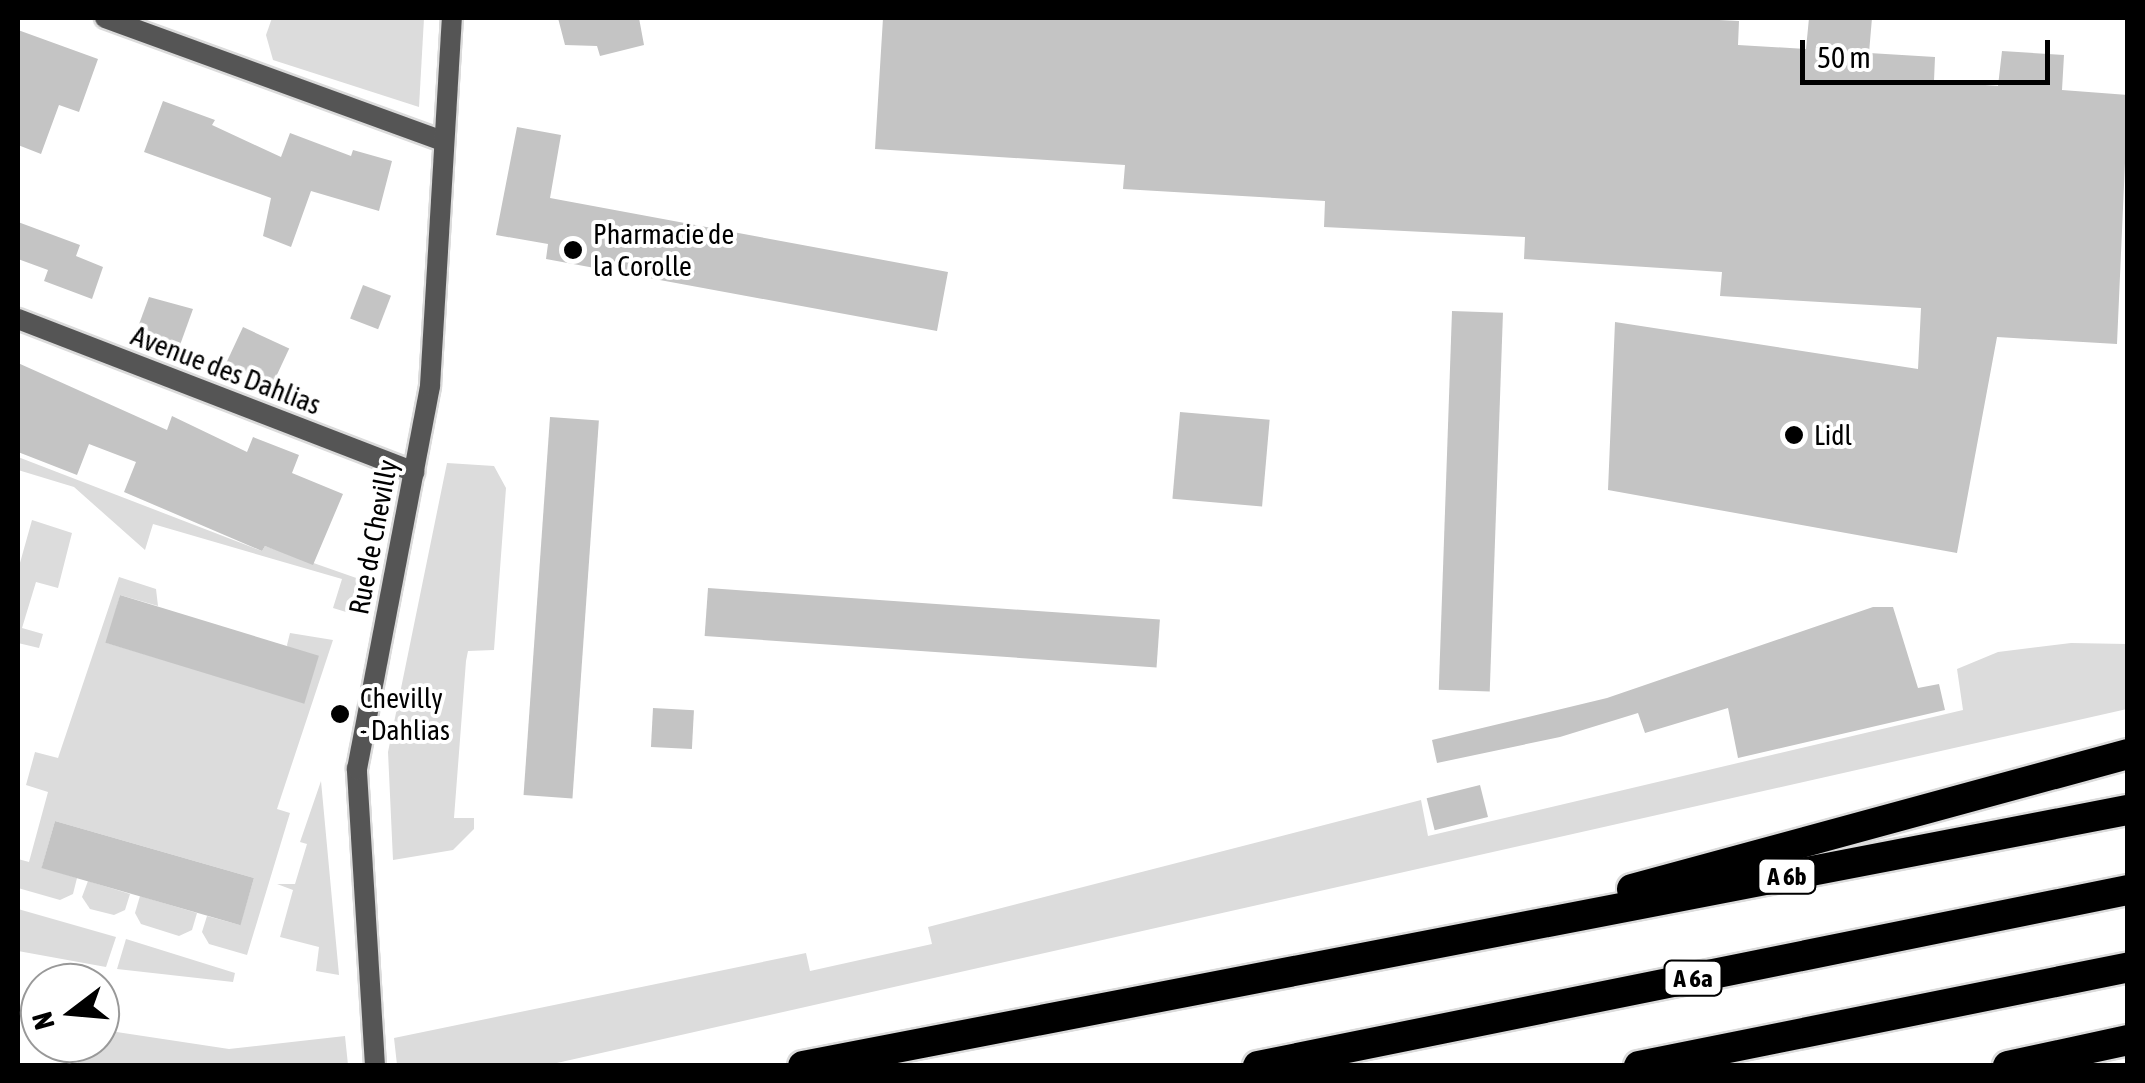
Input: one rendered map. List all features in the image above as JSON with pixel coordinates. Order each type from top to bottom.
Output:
[{"type":"highway","points":[[1447,942],[1874,818],[2128,754]]},
{"type":"highway","name":"A 6b","points":[[803,1066],[2128,810]]},
{"type":"highway","name":"A 6a","points":[[1258,1066],[2128,890]]},
{"type":"highway","points":[[1639,1066],[2128,967]]},
{"type":"highway","points":[[2008,1066],[2128,1040]]},
{"type":"street","points":[[105,18],[444,141]]},
{"type":"street","name":"Rue de Chevilly","points":[[375,1066],[358,768],[430,386],[452,18]]},
{"type":"street","name":"Avenue des Dahlias","points":[[18,319],[414,472]]},
{"type":"shaded area","points":[[272,18],[424,18],[419,107],[273,60],[266,35]]},
{"type":"shaded area","points":[[18,457],[262,551],[265,546],[362,580],[356,615],[333,608],[342,579],[153,524],[145,550],[74,487],[18,470]]},
{"type":"shaded area","points":[[447,463],[494,466],[506,488],[494,650],[468,651],[466,661],[454,818],[474,818],[474,829],[453,850],[393,860],[388,752]]},
{"type":"shaded area","points":[[32,520],[72,533],[58,588],[36,582],[22,628],[43,634],[39,648],[18,643],[18,570]]},
{"type":"shaded area","points":[[119,577],[156,589],[158,606],[120,595],[107,643],[304,702],[287,645],[290,633],[333,640],[277,809],[290,813],[247,955],[209,944],[202,932],[207,916],[240,925],[254,878],[55,821],[42,867],[77,878],[73,894],[60,900],[18,888],[18,859],[29,862],[48,792],[26,785],[35,752],[58,758]]},
{"type":"shaded area","points":[[2071,643],[2127,644],[2127,709],[548,1065],[397,1065],[394,1038],[806,953],[810,971],[932,944],[928,927],[1421,800],[1428,836],[1963,710],[1957,669],[1998,652]]},
{"type":"shaded area","points":[[321,781],[339,975],[316,971],[319,947],[280,937],[293,890],[277,884],[295,884],[307,844],[300,842]]},
{"type":"shaded area","points":[[88,881],[130,894],[125,910],[114,915],[90,909],[82,897]]},
{"type":"shaded area","points":[[140,896],[197,913],[192,930],[179,936],[141,924],[135,913]]},
{"type":"shaded area","points":[[18,909],[116,937],[107,963],[84,963],[18,951]]},
{"type":"shaded area","points":[[126,939],[235,973],[233,982],[120,969]]},
{"type":"shaded area","points":[[120,1033],[229,1049],[345,1036],[348,1065],[77,1065],[120,1063]]},
{"type":"building","points":[[558,18],[639,18],[644,45],[600,56],[597,46],[565,45]]},
{"type":"building","points":[[883,18],[1679,18],[1739,21],[1738,45],[1806,49],[1809,18],[1872,18],[1869,53],[1935,57],[1934,81],[1998,86],[2002,51],[2064,55],[2062,90],[2128,95],[2117,344],[1997,337],[1957,553],[1608,490],[1615,322],[1918,369],[1921,308],[1720,296],[1722,272],[1524,259],[1525,237],[1324,227],[1325,201],[1123,189],[1125,165],[875,149]]},
{"type":"building","points":[[18,30],[98,59],[79,112],[59,105],[41,154],[18,145]]},
{"type":"building","points":[[163,101],[215,120],[212,125],[281,157],[290,133],[351,156],[353,150],[392,161],[379,211],[311,191],[291,247],[263,236],[271,198],[144,152]]},
{"type":"building","points":[[517,127],[561,135],[550,198],[948,272],[937,331],[546,259],[548,244],[496,235]]},
{"type":"building","points":[[18,222],[80,245],[76,256],[103,267],[92,299],[44,281],[48,270],[18,259]]},
{"type":"building","points":[[363,285],[391,296],[378,329],[350,319]]},
{"type":"building","points":[[149,297],[193,309],[180,345],[138,327]]},
{"type":"building","points":[[1452,311],[1503,313],[1490,692],[1439,690]]},
{"type":"building","points":[[243,327],[289,349],[271,388],[225,366]]},
{"type":"building","points":[[18,363],[167,430],[172,416],[247,452],[253,437],[299,455],[292,473],[343,494],[313,565],[265,546],[262,551],[124,492],[136,462],[89,444],[77,475],[18,452]]},
{"type":"building","points":[[1180,412],[1270,420],[1262,507],[1172,499]]},
{"type":"building","points":[[550,417],[599,420],[572,798],[524,795]]},
{"type":"building","points":[[708,588],[1160,620],[1157,667],[705,636]]},
{"type":"building","points":[[120,595],[319,656],[304,704],[105,643]]},
{"type":"building","points":[[1873,607],[1893,607],[1918,688],[1939,684],[1945,710],[1738,758],[1728,708],[1645,733],[1638,713],[1560,737],[1437,763],[1432,740],[1607,698]]},
{"type":"building","points":[[653,708],[694,710],[692,749],[651,747]]},
{"type":"building","points":[[1480,785],[1488,817],[1435,830],[1427,798]]},
{"type":"building","points":[[55,821],[254,878],[240,925],[41,868]]},
{"type":"place","name":"Pharmacie de la Corolle","points":[[573,250]]},
{"type":"place","name":"Lidl","points":[[1794,435]]},
{"type":"place","name":"Chevilly - Dahlias","points":[[340,714]]}]
